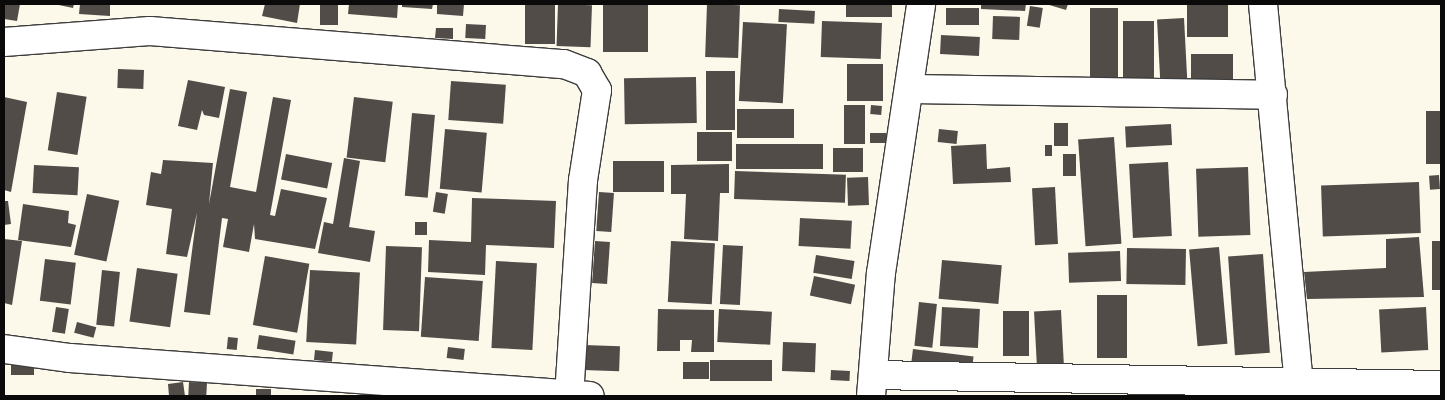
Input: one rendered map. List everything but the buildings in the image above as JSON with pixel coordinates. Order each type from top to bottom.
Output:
[{"type":"street","points":[[921,4],[910,89],[881,273],[872,386],[1299,382],[1441,385]]},
{"type":"street","points":[[1263,4],[1299,382]]},
{"type":"street","points":[[4,42],[150,31],[564,64],[587,73],[597,90],[583,180],[580,396],[70,358],[4,349]]},
{"type":"street","points":[[910,89],[1273,95]]}]
